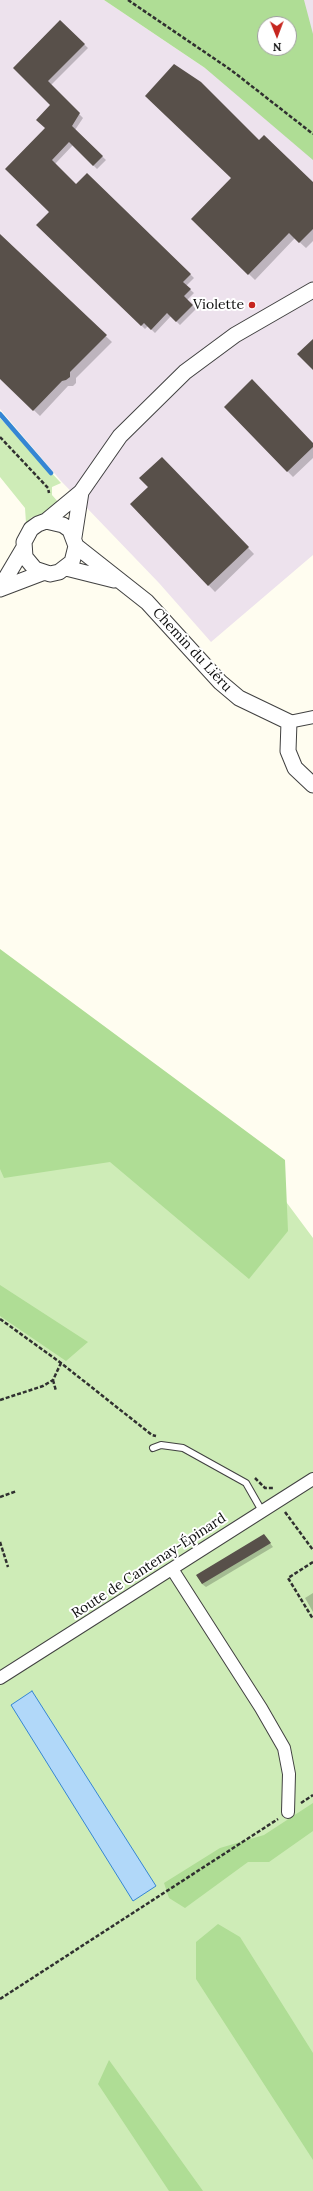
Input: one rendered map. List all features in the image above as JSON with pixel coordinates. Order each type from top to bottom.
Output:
[{"type":"street","points":[[42,572],[29,563],[24,550],[24,542],[31,529],[46,521],[81,492],[120,436],[185,372],[236,335],[313,290]]},
{"type":"street","points":[[0,588],[42,572],[59,572],[66,568],[75,554],[81,492]]},
{"type":"street","points":[[46,521],[63,525],[75,542]]},
{"type":"street","name":"Chemin du Liéru","points":[[75,542],[121,582],[147,602],[224,686],[239,698],[289,722]]},
{"type":"street","points":[[0,588],[24,550]]},
{"type":"street","name":"Chemin du Liéru","points":[[66,568],[121,582]]},
{"type":"street","points":[[313,717],[289,722],[288,751],[295,768],[313,786]]},
{"type":"street","name":"Route de Cantenay-Épinard","points":[[0,1678],[313,1479]]},
{"type":"street","points":[[172,1569],[261,1708],[284,1748],[289,1774],[288,1812]]},
{"type":"lane","points":[[153,1448],[161,1445],[183,1448],[246,1483],[262,1511]]},
{"type":"path","points":[[128,0],[231,70],[313,134]]},
{"type":"path","points":[[0,437],[48,488],[49,493]]},
{"type":"path","points":[[0,1319],[61,1364],[152,1435],[159,1436]]},
{"type":"path","points":[[0,1400],[43,1386],[53,1380],[61,1364]]},
{"type":"path","points":[[53,1380],[56,1391]]},
{"type":"path","points":[[252,1475],[266,1488],[275,1488],[281,1498]]},
{"type":"path","points":[[0,1497],[17,1491]]},
{"type":"path","points":[[285,1511],[313,1550]]},
{"type":"path","points":[[0,1542],[8,1567]]},
{"type":"path","points":[[313,1562],[288,1578],[313,1619]]},
{"type":"path","points":[[0,1999],[288,1812]]},
{"type":"shaded area","points":[[0,0],[104,0],[205,68],[271,0],[313,0],[313,555],[211,642],[159,583],[61,481],[0,409]]},
{"type":"green space","points":[[104,0],[304,0],[313,34],[313,160],[205,68]]},
{"type":"green space","points":[[0,418],[61,483],[52,487],[52,495],[59,503],[48,513],[32,517],[26,523],[25,508],[0,477]]},
{"type":"green space","points":[[0,949],[285,1160],[288,1231],[249,1279],[110,1162],[4,1178],[0,1169]]},
{"type":"green space","points":[[0,986],[284,1199],[313,1238],[313,2191],[0,2191]]},
{"type":"green space","points":[[0,1285],[88,1342],[66,1361],[0,1316]]},
{"type":"green space","points":[[313,1803],[313,1831],[269,1862],[248,1862],[185,1908],[169,1898],[164,1883],[220,1848],[264,1835]]},
{"type":"green space","points":[[218,1924],[240,1937],[313,2053],[313,2160],[196,1979],[196,1942]]},
{"type":"green space","points":[[109,2060],[203,2191],[169,2191],[98,2084]]},
{"type":"water","points":[[32,1691],[156,1886],[133,1901],[11,1705]]},
{"type":"building","points":[[60,20],[85,44],[48,81],[80,113],[72,126],[103,156],[93,166],[69,142],[52,160],[76,184],[87,173],[191,274],[183,282],[191,289],[184,296],[193,305],[176,322],[167,313],[151,330],[144,323],[141,326],[36,225],[49,212],[5,169],[45,128],[36,120],[50,105],[13,68]]},
{"type":"building","points":[[174,64],[201,82],[259,140],[264,135],[313,182],[313,229],[299,243],[289,233],[248,275],[191,219],[231,178],[145,96]]},
{"type":"building","points":[[0,234],[107,335],[70,372],[70,377],[62,381],[33,411],[0,379]]},
{"type":"building","points":[[313,339],[313,370],[297,354]]},
{"type":"building","points":[[252,379],[313,443],[313,447],[287,472],[224,407]]},
{"type":"building","points":[[162,457],[249,547],[208,586],[130,504],[148,487],[139,478]]},
{"type":"building","points":[[264,1534],[271,1543],[202,1584],[196,1575]]},
{"type":"waterway","points":[[0,414],[51,473]]},
{"type":"place","name":"Violette","points":[[252,305]]}]
